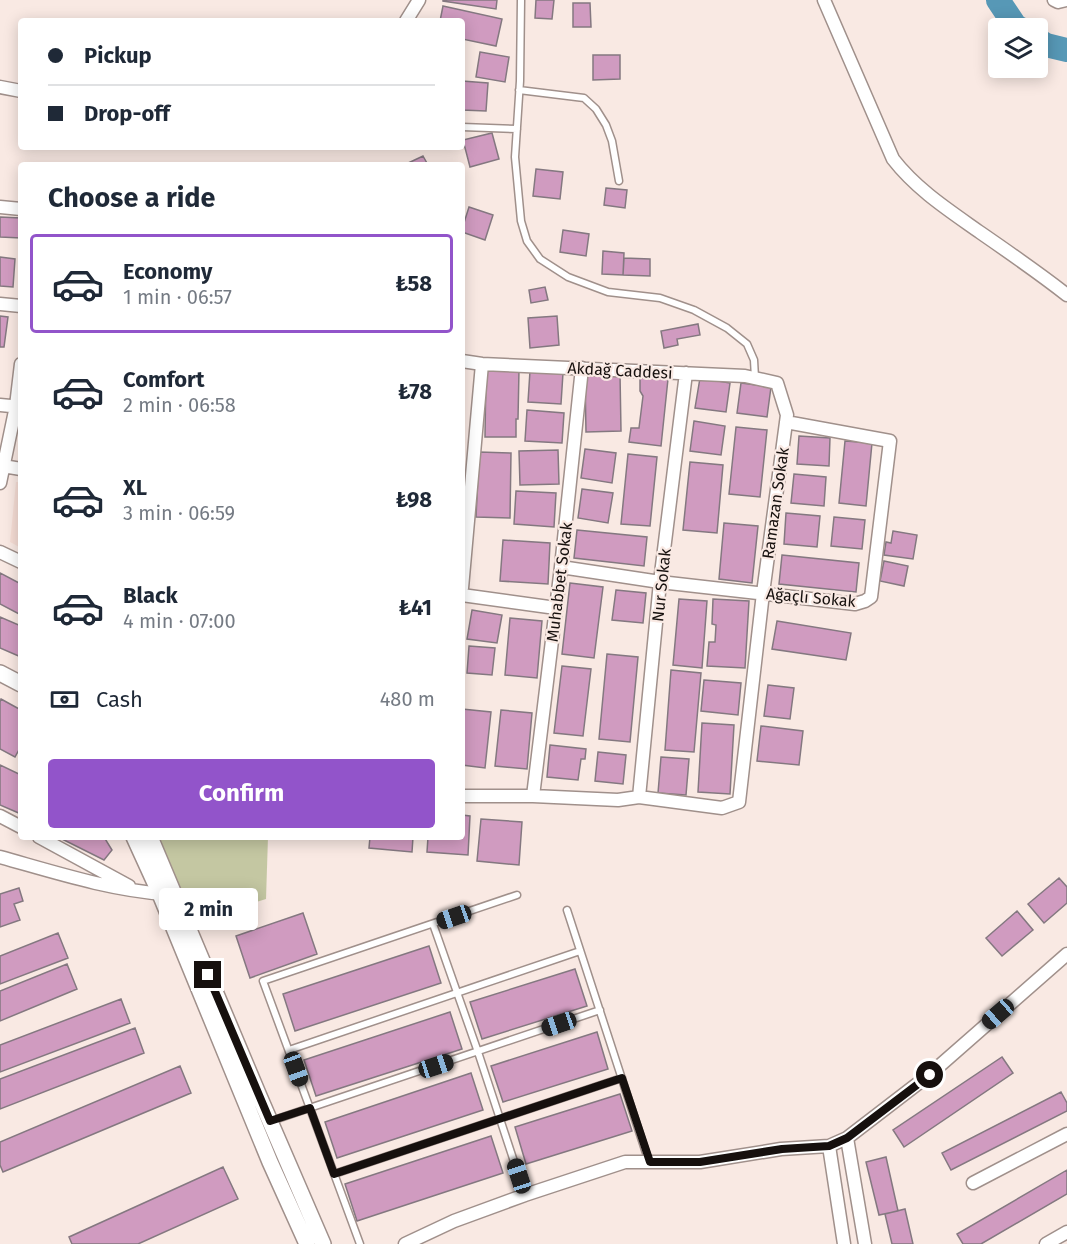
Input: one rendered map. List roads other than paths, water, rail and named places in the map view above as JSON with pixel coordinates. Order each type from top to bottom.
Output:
[{"type":"street","points":[[408,18],[419,0]]},
{"type":"street","points":[[824,0],[893,159],[906,176],[936,201],[1026,263],[1067,295]]},
{"type":"street","points":[[1054,0],[1058,2],[1066,0]]},
{"type":"street","points":[[0,87],[18,90]]},
{"type":"street","points":[[0,207],[18,209]]},
{"type":"street","points":[[0,304],[18,306]]},
{"type":"street","name":"Akdağ Caddesi","points":[[465,361],[745,376],[777,383]]},
{"type":"street","points":[[465,549],[482,364]]},
{"type":"street","name":"Muhabbet Sokak","points":[[533,796],[582,368]]},
{"type":"street","name":"Nur Sokak","points":[[639,797],[660,582],[686,373]]},
{"type":"street","name":"Ramazan Sokak","points":[[639,797],[722,808],[739,802],[763,593],[787,415],[777,383]]},
{"type":"street","points":[[0,405],[18,406],[0,483]]},
{"type":"street","name":"Ağaçlı Sokak","points":[[561,567],[660,582],[855,604],[866,601],[871,597],[890,441],[786,422]]},
{"type":"street","points":[[3,466],[18,468]]},
{"type":"street","points":[[0,552],[18,561]]},
{"type":"street","points":[[465,595],[556,608]]},
{"type":"street","points":[[0,673],[18,682]]},
{"type":"street","points":[[465,796],[618,800],[639,797]]},
{"type":"street","points":[[0,816],[18,825]]},
{"type":"street","points":[[45,840],[141,892]]},
{"type":"street","points":[[136,840],[167,894],[323,1244]]},
{"type":"street","points":[[151,840],[167,894],[270,1162],[307,1244]]},
{"type":"street","points":[[0,857],[86,881],[141,892],[167,894]]},
{"type":"street","points":[[405,1244],[454,1221],[625,1162],[700,1162],[782,1149],[829,1146],[847,1138],[930,1075],[1067,954]]},
{"type":"street","points":[[973,1183],[1067,1134]]},
{"type":"street","points":[[847,1138],[865,1244]]},
{"type":"street","points":[[829,1146],[844,1244]]},
{"type":"street","points":[[1046,1244],[1067,1232]]},
{"type":"lane","points":[[521,0],[515,157],[521,221],[527,241],[540,259],[568,277],[608,292],[660,298],[694,310],[727,328],[747,344],[754,360],[755,378]]},
{"type":"lane","points":[[519,90],[584,98],[596,109],[606,125],[612,141],[619,181]]},
{"type":"lane","points":[[465,127],[517,129]]},
{"type":"lane","points":[[360,1244],[263,981],[517,896]]},
{"type":"lane","points":[[567,910],[650,1162]]},
{"type":"lane","points":[[433,924],[525,1195]]},
{"type":"lane","points":[[288,1050],[580,951]]},
{"type":"lane","points":[[270,1121],[600,1010]]},
{"type":"lane","points":[[334,1174],[622,1078]]},
{"type":"waterway","points":[[998,0],[1010,18]]},
{"type":"waterway","points":[[1048,45],[1067,50]]}]
